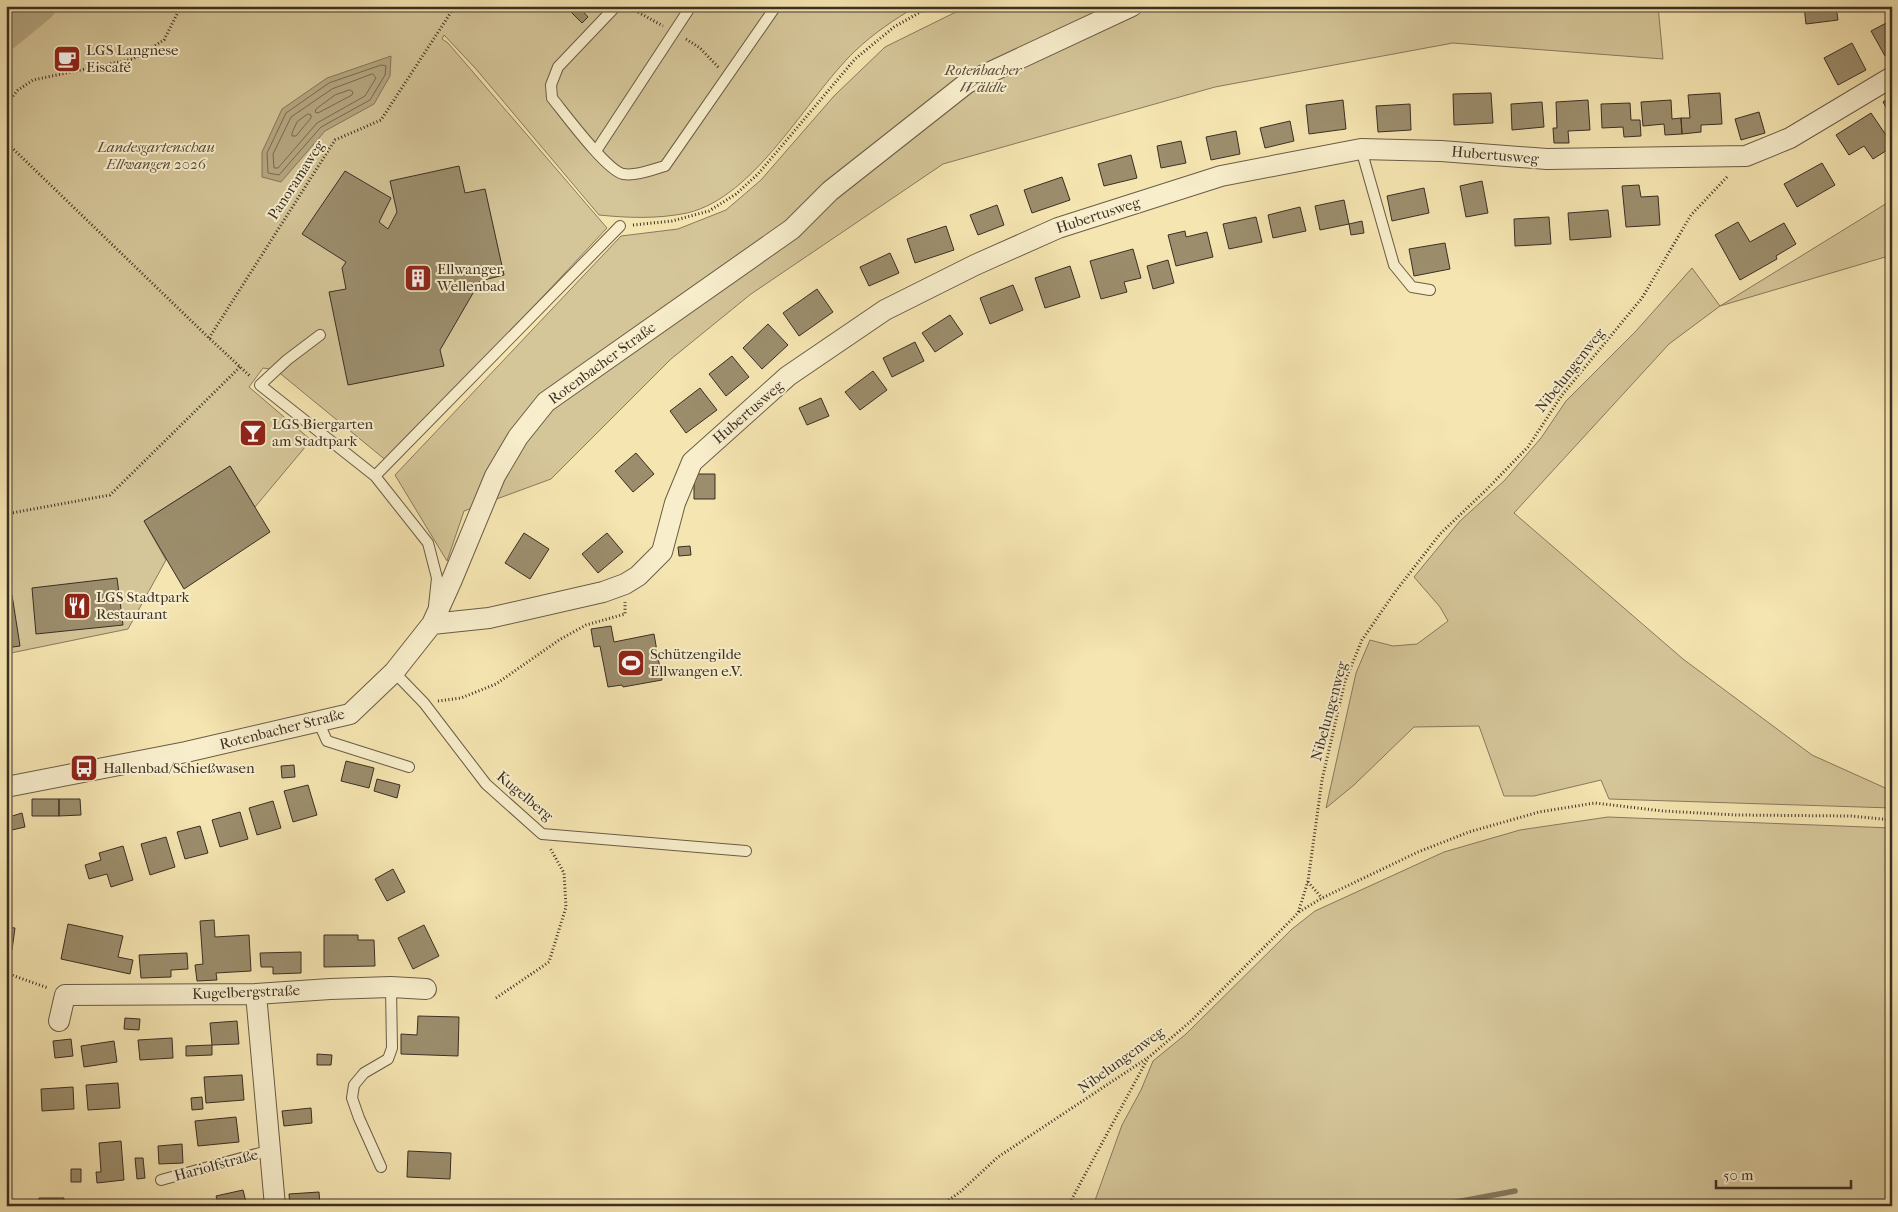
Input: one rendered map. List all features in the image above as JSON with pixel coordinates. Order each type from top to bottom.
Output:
[{"type":"street","name":"Rotenbacher Straße","points":[[6,787],[186,752],[350,714],[394,672],[432,624],[495,476],[518,437],[546,402],[792,229],[830,191],[967,83],[1132,6]]},
{"type":"street","name":"Hubertusweg","points":[[432,624],[489,618],[603,592],[625,584],[638,576],[662,552],[675,503],[692,462],[788,376],[885,310],[975,265],[1058,228],[1221,176],[1361,149],[1441,151],[1546,160],[1746,156],[1790,138],[1892,77]]},
{"type":"street","name":"Kugelbergstraße","points":[[65,995],[256,994],[391,987],[426,989]]},
{"type":"street","points":[[256,994],[276,1206]]},
{"type":"street","points":[[59,1021],[65,995]]},
{"type":"lane","points":[[616,6],[558,67],[551,85],[552,98],[608,165],[621,174],[638,174],[665,166],[776,6]]},
{"type":"lane","points":[[596,150],[691,6]]},
{"type":"lane","points":[[1361,149],[1394,265],[1412,287],[1430,290]]},
{"type":"lane","points":[[375,476],[620,226]]},
{"type":"lane","points":[[320,335],[287,360],[260,385],[375,476],[428,543],[437,578],[432,624]]},
{"type":"lane","name":"Kugelberg","points":[[394,672],[424,703],[486,784],[542,834],[746,851]]},
{"type":"lane","points":[[318,721],[327,741],[409,767]]},
{"type":"lane","points":[[381,1167],[352,1098],[354,1085],[364,1074],[388,1059],[392,1048],[391,987]]},
{"type":"lane","name":"Hariolfstraße","points":[[161,1180],[271,1150]]},
{"type":"path","points":[[6,104],[18,90],[33,80],[133,59],[164,40],[181,6]]},
{"type":"path","name":"Panoramaweg","points":[[209,338],[335,140],[381,120],[455,6]]},
{"type":"path","points":[[620,226],[672,221],[709,211],[736,194],[758,174],[856,59],[894,27],[931,6]]},
{"type":"path","points":[[6,142],[260,385]]},
{"type":"path","name":"Nibelungenweg","points":[[940,1206],[960,1192],[998,1157],[1148,1057],[1191,1021],[1298,913],[1308,881],[1322,780],[1346,681],[1362,640],[1395,592],[1440,534],[1528,447],[1562,395],[1642,298],[1691,215],[1746,156]]},
{"type":"path","points":[[6,514],[110,495],[240,367]]},
{"type":"path","points":[[424,703],[461,698],[496,684],[559,640],[586,625],[625,614],[625,584]]},
{"type":"path","points":[[1298,913],[1322,898],[1418,852],[1469,832],[1539,812],[1595,803],[1700,813],[1851,816],[1892,820]]},
{"type":"path","points":[[496,998],[549,962],[566,907],[564,873],[542,834]]},
{"type":"path","points":[[1308,881],[1322,898]]},
{"type":"path","points":[[6,973],[22,977],[65,995]]},
{"type":"path","points":[[1068,1206],[1148,1057]]},
{"type":"green space","name":"Landesgartenschau Ellwangen 2026","points":[[6,6],[917,6],[885,27],[855,51],[758,167],[735,188],[712,203],[687,213],[654,217],[599,215],[476,69],[444,35],[442,39],[448,43],[607,228],[388,462],[276,370],[263,368],[249,387],[311,440],[255,507],[230,466],[144,521],[166,560],[128,629],[6,654]]},
{"type":"green space","name":"Rotenbacher Wäldle","points":[[968,6],[1658,6],[1663,59],[1453,43],[1215,87],[943,164],[751,294],[671,359],[551,479],[464,511],[447,561],[395,475],[621,236],[678,229],[726,210],[761,180],[834,96],[885,47]]},
{"type":"green space","points":[[1892,200],[1892,255],[1720,306]]},
{"type":"green space","points":[[1692,268],[1720,306],[1669,344],[1514,513],[1683,659],[1812,755],[1892,791],[1892,808],[1609,799],[1601,780],[1534,796],[1504,796],[1479,726],[1414,727],[1354,785],[1326,808],[1356,673],[1370,640],[1393,646],[1417,644],[1448,621],[1440,607],[1414,577],[1460,521],[1504,481],[1541,438],[1566,401],[1636,331]]},
{"type":"green space","points":[[1608,817],[1892,828],[1892,1206],[1093,1206],[1122,1125],[1141,1090],[1153,1061],[1186,1034],[1292,929],[1315,911],[1444,852],[1520,830]]},
{"type":"water","points":[[391,56],[390,76],[374,104],[325,131],[281,182],[262,177],[262,152],[282,109],[327,78]]},
{"type":"building","points":[[565,6],[578,6],[588,17],[582,23]]},
{"type":"building","points":[[1804,6],[1836,6],[1838,20],[1806,24]]},
{"type":"building","points":[[1892,20],[1892,52],[1885,56],[1871,31]]},
{"type":"building","points":[[1852,43],[1866,70],[1838,85],[1824,58]]},
{"type":"building","name":"LGS Langnese Eiscafé","points":[[73,53],[74,62],[62,64],[61,55]]},
{"type":"building","points":[[1491,93],[1493,123],[1454,125],[1453,94]]},
{"type":"building","points":[[1720,93],[1722,124],[1701,125],[1701,132],[1682,134],[1681,118],[1690,118],[1688,95]]},
{"type":"building","points":[[1892,96],[1892,117],[1883,102]]},
{"type":"building","points":[[1343,100],[1346,129],[1309,134],[1306,105]]},
{"type":"building","points":[[1588,100],[1590,130],[1568,131],[1569,143],[1554,143],[1553,128],[1557,128],[1556,102]]},
{"type":"building","points":[[1671,100],[1672,119],[1681,118],[1682,134],[1665,135],[1664,124],[1643,126],[1641,102]]},
{"type":"building","points":[[1542,102],[1544,127],[1512,130],[1511,104]]},
{"type":"building","points":[[1630,103],[1631,120],[1640,120],[1641,136],[1624,137],[1623,127],[1602,128],[1601,104]]},
{"type":"building","points":[[1410,104],[1411,130],[1378,132],[1376,106]]},
{"type":"building","points":[[1759,112],[1765,133],[1741,140],[1735,119]]},
{"type":"building","points":[[1871,113],[1892,144],[1892,147],[1873,159],[1864,146],[1849,155],[1836,135]]},
{"type":"building","points":[[1290,121],[1294,141],[1265,148],[1260,128]]},
{"type":"building","points":[[1236,131],[1240,154],[1211,160],[1206,137]]},
{"type":"building","points":[[1181,141],[1186,163],[1161,168],[1157,146]]},
{"type":"building","points":[[1131,155],[1137,178],[1104,186],[1098,164]]},
{"type":"building","points":[[1822,163],[1835,185],[1797,207],[1784,184]]},
{"type":"building","name":"Ellwanger Wellenbad","points":[[459,166],[465,193],[485,189],[504,275],[480,281],[440,350],[444,366],[348,385],[329,292],[346,289],[342,268],[346,262],[302,234],[345,171],[391,198],[379,222],[388,229],[397,212],[390,181]]},
{"type":"building","points":[[1062,177],[1070,200],[1032,213],[1024,190]]},
{"type":"building","points":[[1482,181],[1488,213],[1466,217],[1460,186]]},
{"type":"building","points":[[1639,185],[1641,197],[1658,196],[1660,225],[1626,227],[1622,186]]},
{"type":"building","points":[[1424,188],[1429,213],[1392,221],[1387,196]]},
{"type":"building","points":[[1344,200],[1349,224],[1320,230],[1315,206]]},
{"type":"building","points":[[997,205],[1004,225],[978,235],[970,215]]},
{"type":"building","points":[[1300,207],[1306,231],[1273,238],[1268,215]]},
{"type":"building","points":[[1608,210],[1611,237],[1570,240],[1568,213]]},
{"type":"building","points":[[1256,217],[1262,242],[1229,249],[1223,224]]},
{"type":"building","points":[[1549,217],[1551,244],[1515,246],[1514,219]]},
{"type":"building","points":[[1362,221],[1364,233],[1351,235],[1349,224]]},
{"type":"building","points":[[1738,222],[1750,242],[1784,223],[1796,244],[1776,256],[1777,259],[1740,280],[1715,235]]},
{"type":"building","points":[[946,226],[954,250],[915,263],[907,239]]},
{"type":"building","points":[[1185,231],[1186,237],[1207,232],[1213,257],[1176,266],[1168,235]]},
{"type":"building","points":[[1445,243],[1450,269],[1414,276],[1409,249]]},
{"type":"building","points":[[1133,249],[1141,278],[1124,282],[1127,292],[1101,299],[1090,261]]},
{"type":"building","points":[[890,253],[899,273],[869,286],[860,267]]},
{"type":"building","points":[[1168,260],[1174,283],[1153,289],[1147,266]]},
{"type":"building","points":[[1070,266],[1080,297],[1045,308],[1035,278]]},
{"type":"building","points":[[1013,285],[1023,310],[990,324],[980,298]]},
{"type":"building","points":[[817,289],[833,312],[799,336],[783,313]]},
{"type":"building","points":[[950,315],[963,334],[935,352],[922,333]]},
{"type":"building","points":[[768,324],[788,345],[762,369],[743,348]]},
{"type":"building","points":[[915,342],[924,361],[892,377],[883,358]]},
{"type":"building","points":[[732,356],[749,377],[726,396],[709,374]]},
{"type":"building","points":[[873,371],[887,390],[860,410],[845,392]]},
{"type":"building","points":[[700,388],[717,410],[686,433],[670,411]]},
{"type":"building","points":[[821,398],[829,416],[807,425],[799,408]]},
{"type":"building","points":[[636,453],[654,474],[633,492],[615,471]]},
{"type":"building","points":[[230,466],[270,532],[184,589],[144,521]]},
{"type":"building","points":[[694,474],[715,474],[715,499],[694,499]]},
{"type":"building","points":[[524,533],[549,549],[530,579],[505,563]]},
{"type":"building","points":[[607,533],[623,552],[598,573],[582,554]]},
{"type":"building","points":[[690,546],[691,555],[679,556],[678,547]]},
{"type":"building","name":"LGS Stadtpark Restaurant","points":[[117,578],[123,625],[36,634],[32,588]]},
{"type":"building","points":[[12,595],[20,646],[6,648],[6,596]]},
{"type":"building","name":"Schützengilde Ellwangen e.V.","points":[[611,626],[614,642],[654,634],[662,680],[623,687],[622,685],[608,687],[600,646],[594,647],[591,629]]},
{"type":"building","points":[[346,761],[374,768],[369,788],[341,781]]},
{"type":"building","points":[[294,765],[295,777],[282,778],[281,766]]},
{"type":"building","points":[[377,779],[400,785],[397,798],[374,791]]},
{"type":"building","points":[[308,785],[317,815],[293,822],[284,791]]},
{"type":"building","points":[[32,799],[59,799],[59,816],[32,816]]},
{"type":"building","points":[[59,799],[80,799],[81,815],[59,816]]},
{"type":"building","points":[[273,801],[281,828],[257,835],[249,808]]},
{"type":"building","points":[[240,812],[248,839],[220,847],[212,820]]},
{"type":"building","points":[[22,813],[25,827],[12,830],[9,817]]},
{"type":"building","points":[[200,826],[208,853],[185,859],[177,832]]},
{"type":"building","points":[[166,837],[175,867],[150,875],[141,844]]},
{"type":"building","points":[[123,846],[133,880],[111,887],[107,874],[89,879],[85,865],[101,860],[99,853]]},
{"type":"building","points":[[393,869],[405,892],[387,901],[375,879]]},
{"type":"building","points":[[214,920],[215,937],[249,935],[251,971],[216,973],[217,980],[197,981],[195,965],[203,964],[200,921]]},
{"type":"building","points":[[68,924],[123,936],[118,957],[133,960],[130,974],[61,959]]},
{"type":"building","points":[[424,925],[439,956],[413,969],[398,938]]},
{"type":"building","points":[[6,927],[15,928],[12,950],[6,950]]},
{"type":"building","points":[[324,935],[358,935],[358,940],[374,940],[375,966],[324,967]]},
{"type":"building","points":[[301,952],[301,973],[273,974],[273,967],[261,967],[260,953]]},
{"type":"building","points":[[187,953],[188,969],[171,970],[171,977],[141,978],[139,955]]},
{"type":"building","points":[[418,1016],[459,1017],[458,1056],[401,1054],[401,1034],[417,1035]]},
{"type":"building","points":[[125,1018],[140,1019],[139,1030],[124,1029]]},
{"type":"building","points":[[237,1021],[239,1044],[212,1045],[210,1023]]},
{"type":"building","points":[[172,1038],[173,1058],[140,1060],[138,1040]]},
{"type":"building","points":[[71,1039],[73,1056],[55,1058],[53,1041]]},
{"type":"building","points":[[114,1041],[117,1062],[84,1067],[81,1046]]},
{"type":"building","points":[[212,1045],[212,1055],[186,1056],[186,1046]]},
{"type":"building","points":[[317,1054],[332,1055],[331,1065],[317,1065]]},
{"type":"building","points":[[242,1075],[244,1100],[206,1103],[204,1077]]},
{"type":"building","points":[[118,1083],[120,1108],[88,1110],[86,1085]]},
{"type":"building","points":[[73,1087],[74,1109],[42,1111],[41,1089]]},
{"type":"building","points":[[202,1097],[203,1109],[192,1110],[191,1098]]},
{"type":"building","points":[[311,1108],[312,1123],[284,1126],[282,1111]]},
{"type":"building","points":[[236,1117],[239,1142],[198,1146],[195,1121]]},
{"type":"building","points":[[121,1141],[124,1180],[97,1183],[96,1172],[101,1172],[99,1143]]},
{"type":"building","points":[[182,1144],[183,1163],[159,1164],[158,1146]]},
{"type":"building","points":[[408,1151],[451,1153],[450,1179],[407,1177]]},
{"type":"building","points":[[135,1158],[143,1158],[145,1178],[137,1179]]},
{"type":"building","points":[[71,1169],[81,1169],[81,1182],[71,1182]]},
{"type":"building","points":[[243,1190],[247,1206],[219,1206],[216,1196]]},
{"type":"building","points":[[319,1192],[320,1206],[290,1206],[289,1194]]},
{"type":"building","points":[[39,1198],[64,1198],[64,1206],[39,1206]]},
{"type":"waterway","points":[[6,34],[40,6]]},
{"type":"waterway","points":[[1435,1206],[1515,1191]]},
{"type":"place","name":"LGS Langnese Eiscafé","points":[[67,59]]},
{"type":"place","name":"Ellwanger Wellenbad","points":[[418,278]]},
{"type":"place","name":"LGS Biergarten am Stadtpark","points":[[253,433]]},
{"type":"place","name":"LGS Stadtpark Restaurant","points":[[77,606]]},
{"type":"place","name":"Schützengilde Ellwangen e.V.","points":[[631,663]]},
{"type":"place","name":"Hallenbad/Schießwasen","points":[[84,768]]}]
